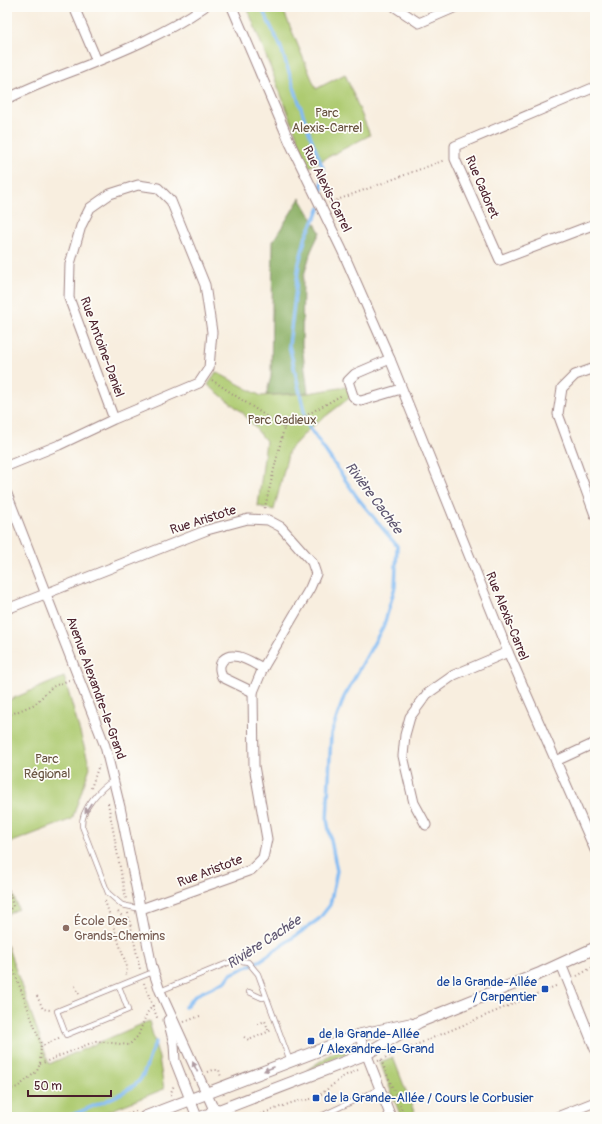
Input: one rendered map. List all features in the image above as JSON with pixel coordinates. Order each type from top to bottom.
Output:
[{"type":"street","points":[[74,7],[96,61]]},
{"type":"street","points":[[7,99],[171,28],[204,7]]},
{"type":"street","name":"Rue Alexis-Carrel","points":[[232,7],[290,143],[321,206],[390,359],[508,652],[595,850]]},
{"type":"street","points":[[395,7],[419,23],[456,7]]},
{"type":"street","name":"Rue Cadoret","points":[[595,87],[455,146],[455,156],[500,260],[595,224]]},
{"type":"street","name":"Rue Antoine-Daniel","points":[[7,466],[59,445],[114,419],[199,383],[210,368],[212,332],[205,285],[171,201],[158,188],[138,185],[110,194],[90,208],[81,226],[70,264],[69,298],[114,419]]},
{"type":"street","points":[[390,359],[351,377],[348,381],[350,391],[357,400],[361,401],[402,389]]},
{"type":"street","points":[[595,368],[576,375],[562,388],[558,414],[595,515]]},
{"type":"street","name":"Avenue Alexandre-le-Grand","points":[[7,494],[105,746],[114,780],[153,972],[160,991],[207,1093],[211,1115]]},
{"type":"street","name":"Rue Aristote","points":[[7,609],[207,530],[248,520],[268,520],[280,527],[312,562],[316,574],[310,588],[263,668],[253,692],[254,766],[268,839],[263,858],[251,870],[141,910]]},
{"type":"street","points":[[426,824],[414,803],[404,756],[405,735],[410,717],[427,694],[454,675],[508,652]]},
{"type":"street","points":[[253,692],[222,678],[219,669],[221,662],[226,656],[234,655],[263,668]]},
{"type":"street","points":[[556,760],[595,743]]},
{"type":"street","points":[[211,1115],[366,1054],[419,1022],[595,948]]},
{"type":"street","points":[[560,964],[595,1049]]},
{"type":"street","name":"Avenue Alexandre-le-Grand","points":[[160,991],[173,1038],[176,1062],[198,1117]]},
{"type":"street","points":[[145,1117],[359,1035],[419,1022]]},
{"type":"street","points":[[359,1035],[390,1117]]},
{"type":"street","points":[[557,1117],[595,1102]]},
{"type":"lane","points":[[114,780],[100,791],[89,806],[83,817],[82,826],[108,893],[122,905],[141,910]]},
{"type":"lane","points":[[160,991],[238,960],[248,962],[253,966],[258,974],[290,1061]]},
{"type":"lane","points":[[119,986],[128,1010],[66,1035],[57,1011],[153,972]]},
{"type":"lane","points":[[249,992],[262,998],[266,997]]},
{"type":"lane","points":[[319,1117],[380,1089]]},
{"type":"path","points":[[321,206],[455,156]]},
{"type":"path","points":[[204,376],[284,428]]},
{"type":"path","points":[[262,520],[284,428],[350,391]]},
{"type":"path","points":[[7,716],[35,704],[52,687],[79,676]]},
{"type":"path","points":[[108,806],[124,892]]},
{"type":"path","points":[[7,882],[13,907],[7,911]]},
{"type":"path","points":[[105,900],[127,967],[126,977]]},
{"type":"path","points":[[130,924],[140,970]]},
{"type":"path","points":[[118,938],[132,933]]},
{"type":"path","points":[[7,952],[40,1047],[40,1064],[37,1071],[22,1083],[7,1090]]},
{"type":"path","points":[[580,974],[595,966]]},
{"type":"path","points":[[405,1117],[381,1060],[554,986]]},
{"type":"path","points":[[37,996],[43,1009]]},
{"type":"path","points":[[40,1064],[96,1041],[129,1045],[138,1036],[147,1013],[153,1007]]},
{"type":"path","points":[[184,1022],[200,1016]]},
{"type":"path","points":[[244,1038],[249,1040],[271,1031],[265,1021],[258,1024]]},
{"type":"path","points":[[40,1047],[53,1041]]},
{"type":"path","points":[[208,1072],[216,1070],[221,1074]]},
{"type":"path","points":[[252,1117],[294,1102],[316,1098],[344,1076],[358,1070]]},
{"type":"green space","name":"Parc Alexis-Carrel","points":[[247,7],[282,7],[316,89],[345,74],[370,135],[309,167]]},
{"type":"green space","points":[[300,198],[320,232],[311,251],[303,279],[302,345],[308,393],[266,395],[271,377],[273,241]]},
{"type":"green space","name":"Parc Cadieux","points":[[216,372],[261,396],[308,393],[346,387],[352,396],[309,429],[289,450],[274,510],[258,506],[266,441],[243,413],[208,385]]},
{"type":"green space","name":"Parc Régional","points":[[64,677],[90,767],[72,819],[7,844],[7,701]]},
{"type":"green space","points":[[7,876],[18,909],[7,915]]},
{"type":"green space","points":[[7,945],[49,1064],[149,1021],[159,1058],[164,1089],[94,1117],[7,1117]]},
{"type":"green space","points":[[337,1050],[346,1051],[347,1053],[307,1070]]},
{"type":"green space","points":[[393,1057],[416,1117],[401,1117],[380,1062]]},
{"type":"waterway","name":"Rivière Cachée","points":[[261,7],[280,45],[310,135],[323,168],[321,200]]},
{"type":"waterway","name":"Rivière Cachée","points":[[185,1007],[196,995],[226,981],[231,974],[261,960],[319,919],[330,905],[337,871],[327,820],[331,734],[344,697],[384,625],[395,587],[397,546],[357,497],[307,424],[289,345],[299,263],[306,236],[320,208]]},
{"type":"waterway","name":"Rivière Cachée","points":[[67,1117],[115,1096],[139,1081],[156,1042]]},
{"type":"place","name":"École Des Grands-Chemins","points":[[66,928]]},
{"type":"place","name":"de la Grande-Allée / Carpentier","points":[[545,989]]},
{"type":"place","name":"de la Grande-Allée / Alexandre-le-Grand","points":[[311,1041]]},
{"type":"place","name":"de la Grande-Allée / Cours le Corbusier","points":[[316,1098]]}]
